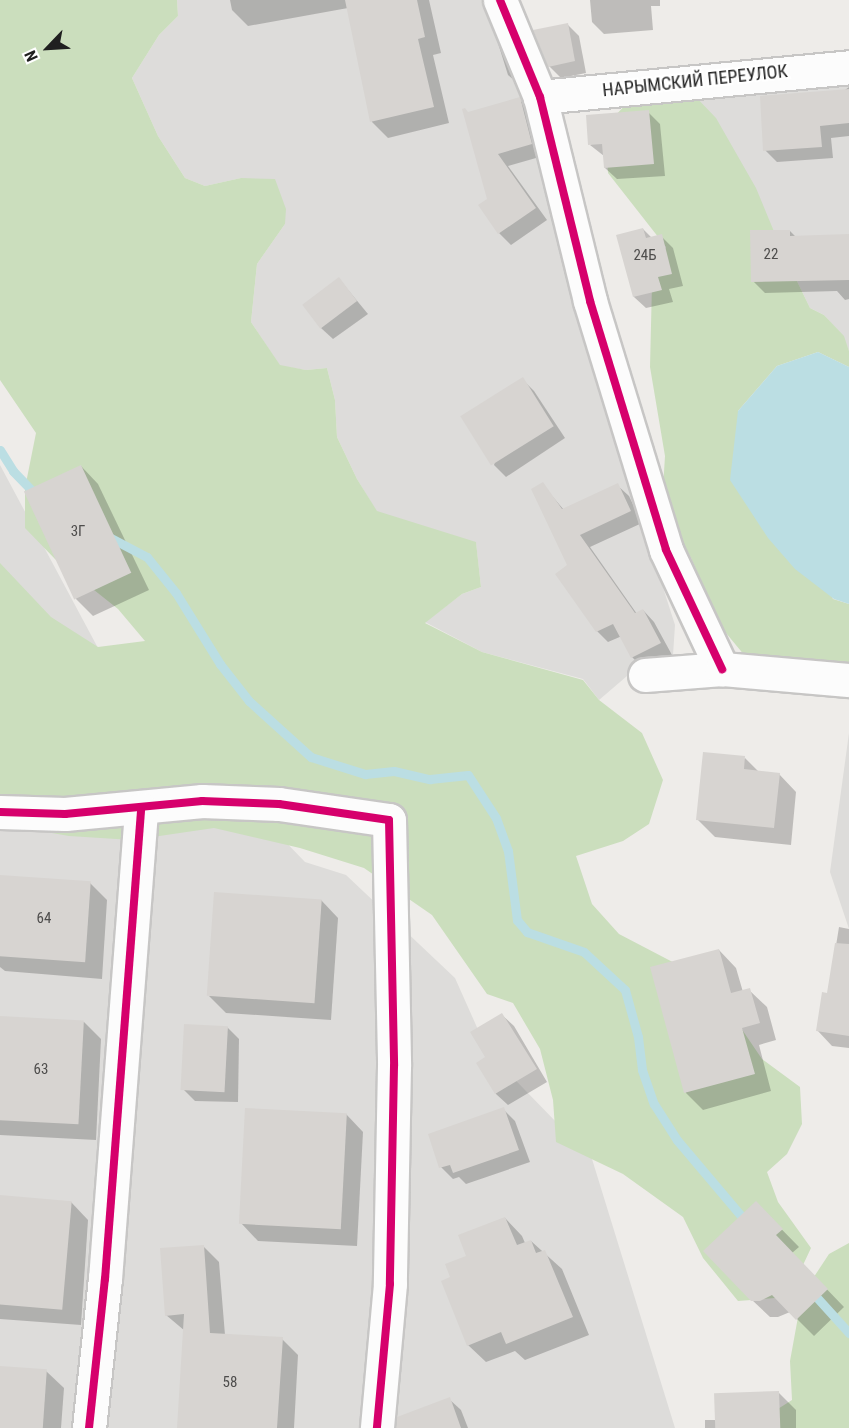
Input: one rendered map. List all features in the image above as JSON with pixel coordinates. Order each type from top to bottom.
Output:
[{"type":"street","points":[[500,0],[540,97],[590,301],[666,550],[722,669]]},
{"type":"street","name":"НАРЫМСКИЙ ПЕРЕУЛОК","points":[[540,97],[849,67]]},
{"type":"street","points":[[645,675],[722,669],[849,680]]},
{"type":"street","points":[[0,812],[65,814],[141,809],[202,801],[279,804],[389,820],[394,1066],[390,1284],[377,1428]]},
{"type":"street","points":[[89,1428],[105,1279],[141,809]]},
{"type":"shaded area","points":[[177,0],[506,0],[625,469],[675,625],[673,655],[627,676],[599,700],[583,679],[482,652],[425,622],[462,594],[481,587],[476,543],[377,512],[357,479],[337,437],[335,400],[327,368],[306,370],[280,366],[251,322],[257,264],[285,224],[241,178],[205,186],[185,178],[158,136],[132,78],[159,35],[178,16]]},
{"type":"shaded area","points":[[849,64],[849,351],[843,336],[824,315],[810,308],[780,246],[693,94]]},
{"type":"shaded area","points":[[0,465],[98,648],[305,862],[346,875],[455,978],[488,1052],[592,1159],[675,1428],[0,1428]]},
{"type":"shaded area","points":[[849,733],[849,929],[830,872]]},
{"type":"green space","points":[[0,0],[177,0],[178,16],[159,35],[132,78],[158,136],[185,178],[205,186],[241,178],[275,179],[286,209],[285,224],[257,264],[251,322],[280,365],[306,370],[327,368],[335,400],[337,437],[357,479],[377,511],[476,542],[481,587],[462,594],[425,623],[482,652],[583,680],[599,700],[642,733],[663,780],[649,824],[623,841],[576,856],[592,904],[619,934],[709,981],[762,1059],[800,1087],[802,1124],[787,1154],[767,1172],[778,1202],[811,1248],[788,1297],[738,1301],[703,1258],[683,1217],[623,1174],[556,1142],[553,1100],[540,1049],[513,1003],[487,994],[432,915],[364,868],[300,848],[214,828],[132,840],[69,836],[0,824],[0,563],[51,617],[98,647],[145,641],[118,609],[55,559],[25,528],[25,488],[36,433],[0,380]]},
{"type":"green space","points":[[639,91],[693,94],[716,118],[756,188],[780,246],[810,308],[824,315],[844,336],[849,351],[849,367],[818,352],[777,366],[738,411],[833,599],[849,604],[849,666],[750,662],[721,627],[691,558],[675,528],[663,488],[665,456],[650,367],[652,284],[666,247],[608,173],[605,126]]},
{"type":"green space","points":[[849,1243],[849,1428],[748,1428],[792,1400],[790,1361],[802,1295],[829,1254]]},
{"type":"water","points":[[818,352],[849,367],[849,604],[834,599],[795,569],[768,538],[730,480],[738,411],[777,366]]},
{"type":"building","points":[[345,0],[417,0],[425,37],[418,39],[434,107],[370,122]]},
{"type":"building","points":[[568,23],[575,61],[548,67],[533,30]]},
{"type":"building","points":[[849,89],[849,123],[820,126],[822,147],[763,151],[760,96]]},
{"type":"building","points":[[520,97],[532,144],[498,154],[536,208],[498,234],[478,205],[487,199],[462,109],[465,108],[468,112]]},
{"type":"building","points":[[649,110],[654,164],[604,168],[602,144],[588,145],[586,115]]},
{"type":"building","points":[[643,228],[646,238],[662,234],[672,274],[658,277],[662,290],[633,297],[616,235]]},
{"type":"building","points":[[750,230],[790,230],[790,236],[849,234],[849,280],[751,282]]},
{"type":"building","points":[[339,277],[357,301],[320,329],[302,305]]},
{"type":"building","points":[[523,377],[554,426],[491,465],[460,416]]},
{"type":"building","points":[[81,465],[131,573],[74,599],[24,492]]},
{"type":"building","points":[[543,482],[562,509],[618,483],[631,511],[580,535],[635,613],[643,609],[661,643],[631,658],[613,624],[596,632],[555,574],[567,565],[531,489]]},
{"type":"building","points":[[703,752],[745,756],[744,769],[780,773],[774,828],[696,820]]},
{"type":"building","points":[[0,875],[91,881],[85,962],[0,956]]},
{"type":"building","points":[[214,892],[322,900],[314,1003],[207,996]]},
{"type":"building","points":[[835,943],[849,944],[849,1036],[816,1031],[822,992],[827,993]]},
{"type":"building","points":[[719,949],[731,993],[750,988],[760,1023],[742,1028],[755,1074],[684,1093],[650,967]]},
{"type":"building","points":[[502,1013],[537,1069],[495,1094],[476,1063],[485,1057],[470,1032]]},
{"type":"building","points":[[0,1016],[84,1020],[78,1124],[0,1120]]},
{"type":"building","points":[[184,1024],[228,1026],[224,1092],[181,1090]]},
{"type":"building","points":[[504,1107],[519,1150],[453,1173],[450,1165],[439,1168],[428,1134]]},
{"type":"building","points":[[245,1108],[347,1113],[341,1229],[239,1224]]},
{"type":"building","points":[[0,1195],[72,1201],[62,1310],[0,1304]]},
{"type":"building","points":[[756,1201],[783,1229],[776,1235],[828,1289],[796,1320],[772,1295],[760,1301],[751,1301],[703,1251]]},
{"type":"building","points":[[505,1217],[517,1245],[531,1240],[536,1253],[545,1250],[573,1317],[506,1344],[501,1332],[467,1346],[441,1281],[450,1277],[445,1264],[466,1256],[458,1235]]},
{"type":"building","points":[[204,1245],[210,1333],[283,1337],[277,1428],[177,1428],[184,1314],[165,1316],[160,1248]]},
{"type":"building","points":[[0,1366],[47,1369],[43,1428],[0,1428]]},
{"type":"building","points":[[779,1391],[780,1428],[715,1428],[714,1393]]},
{"type":"building","points":[[450,1397],[461,1428],[396,1428],[397,1417]]},
{"type":"waterway","points":[[0,450],[13,471],[38,497]]},
{"type":"waterway","points":[[107,536],[147,557],[176,593],[220,664],[249,701],[311,757],[365,774],[394,771],[430,779],[468,775],[496,818],[508,851],[517,920],[527,932],[584,952],[625,990],[638,1037],[642,1070],[654,1104],[677,1140],[748,1224]]},
{"type":"waterway","points":[[811,1291],[849,1333]]},
{"type":"cycle path","points":[[500,0],[540,97],[590,301],[666,550],[722,669]]},
{"type":"cycle path","points":[[0,812],[65,814],[202,801],[279,804],[389,820],[394,1066],[390,1284],[377,1428]]},
{"type":"cycle path","points":[[89,1428],[105,1279],[141,809]]}]
